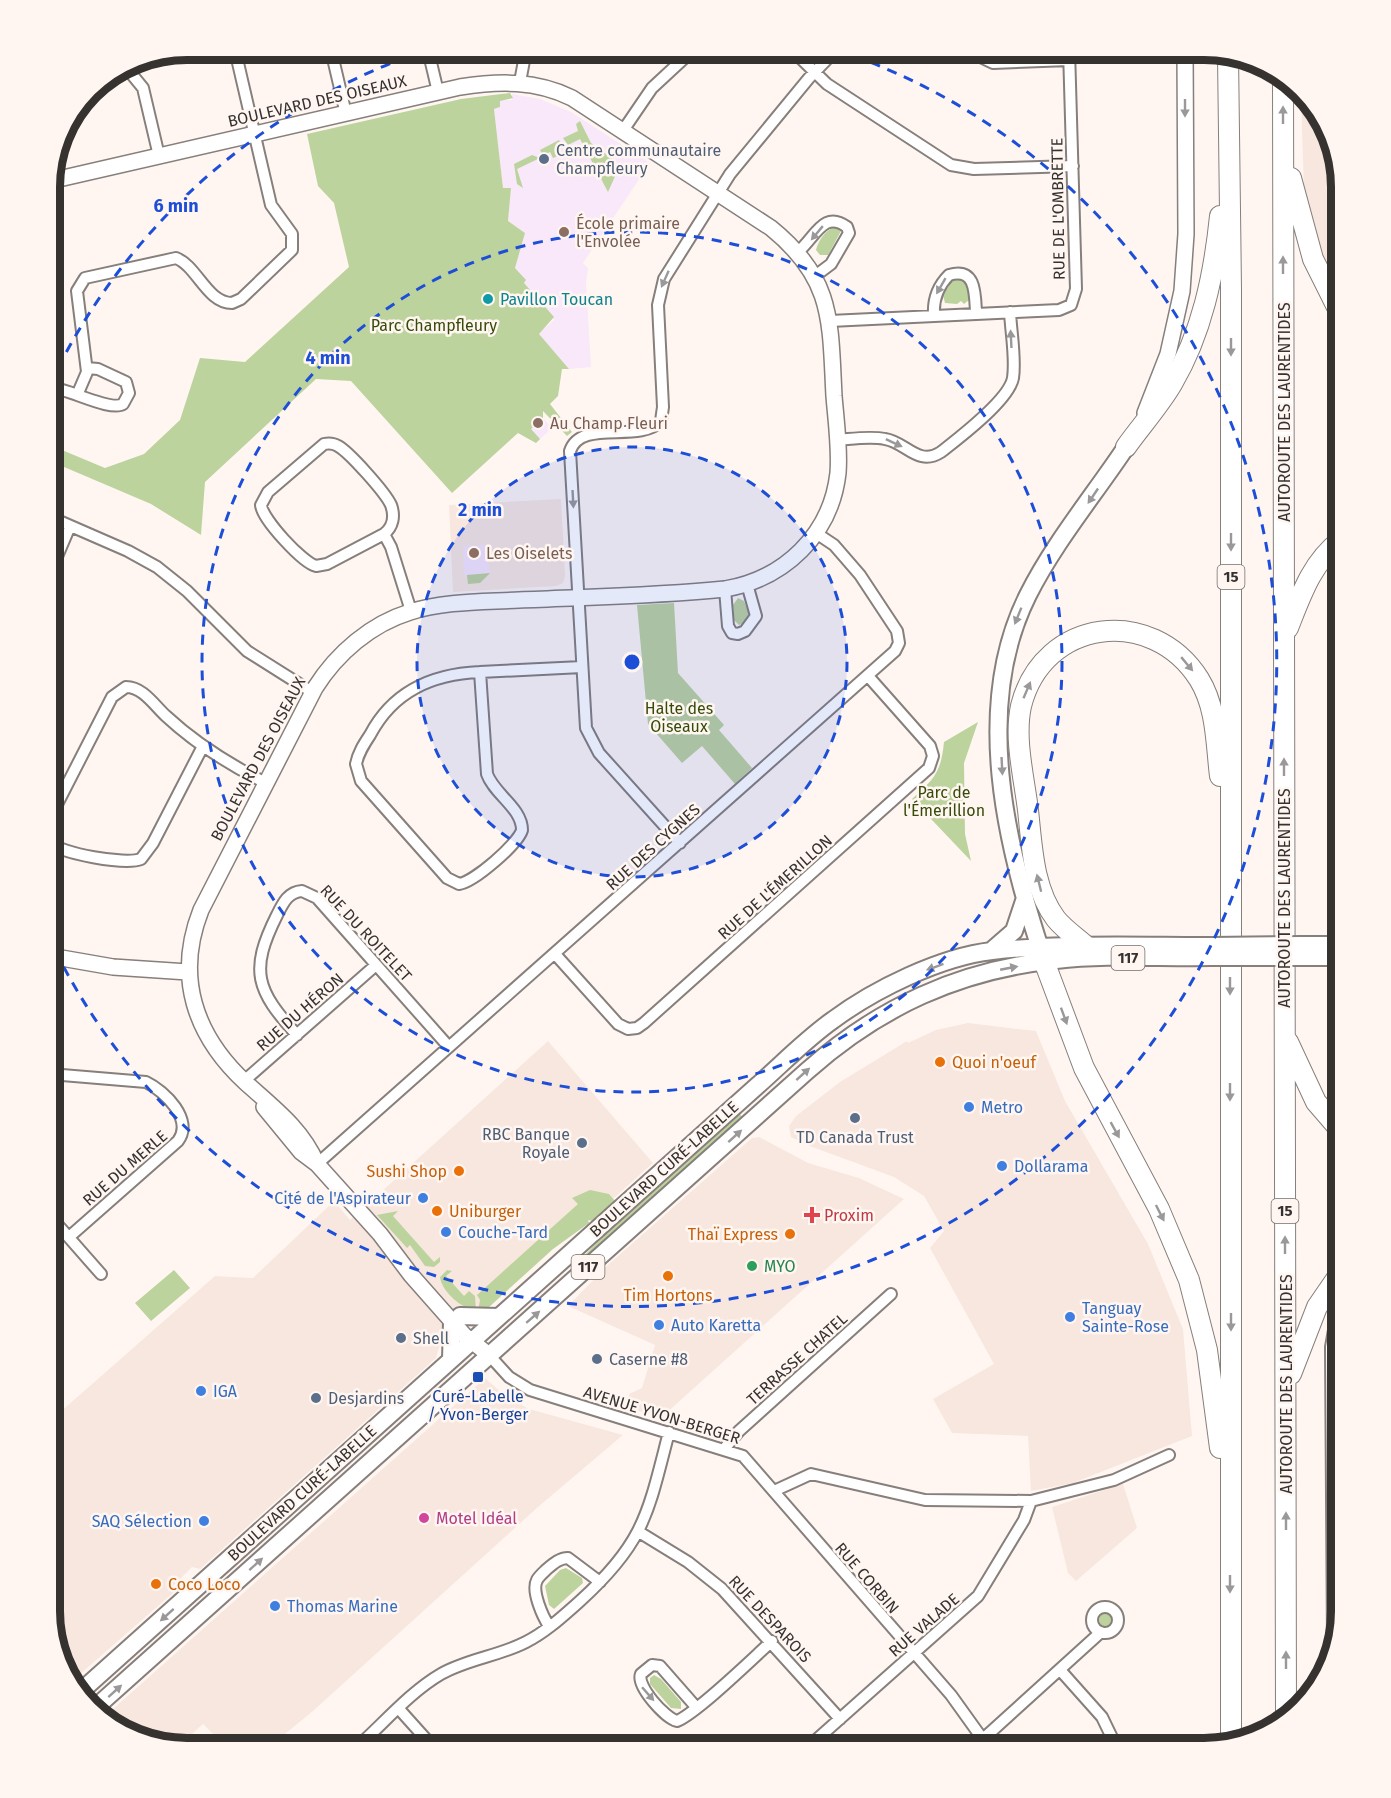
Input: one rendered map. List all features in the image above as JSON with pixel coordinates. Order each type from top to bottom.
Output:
[{"type":"highway","name":"15","points":[[1228,62],[1231,289],[1231,1735]]},
{"type":"highway","name":"AUTOROUTE DES LAURENTIDES","points":[[1283,88],[1286,1708]]},
{"type":"highway","points":[[1126,447],[1171,386],[1189,350],[1202,315],[1217,245],[1228,112]]},
{"type":"highway","points":[[1283,150],[1313,259],[1331,295]]},
{"type":"highway","points":[[1284,639],[1314,570],[1331,549]]},
{"type":"highway","points":[[1086,946],[1056,920],[1040,888],[1019,733],[1022,704],[1033,678],[1046,661],[1071,642],[1105,630],[1134,632],[1164,644],[1181,656],[1192,669],[1212,707],[1230,864]]},
{"type":"highway","points":[[1042,954],[1084,1068],[1166,1224],[1194,1294],[1208,1358],[1230,1525]]},
{"type":"highway","points":[[1285,1036],[1316,1102],[1331,1122]]},
{"type":"highway","points":[[1286,1387],[1317,1307],[1331,1287]]},
{"type":"main road","points":[[1042,954],[1024,901],[1009,841],[1003,786],[1000,706],[1005,658],[1018,617],[1033,585],[1126,447]]},
{"type":"main road","points":[[991,951],[1014,931],[1024,901]]},
{"type":"main road","name":"BOULEVARD CURÉ-LABELLE","points":[[100,1704],[823,1057],[858,1029],[900,1004],[957,981],[1042,954],[1086,946],[1211,951],[1303,951],[1331,947]]},
{"type":"main road","name":"BOULEVARD CURÉ-LABELLE","points":[[85,1687],[834,1020],[905,979],[948,962],[991,951],[1078,958],[1211,951]]},
{"type":"main road","name":"BOULEVARD CURÉ-LABELLE","points":[[1303,951],[1331,955]]},
{"type":"main road","points":[[451,1360],[456,1319],[499,1317]]},
{"type":"street","points":[[78,393],[87,368],[77,291],[80,282],[87,277],[176,258],[186,264],[219,300],[230,303],[239,300],[290,252],[293,243],[292,234],[272,208],[237,60]]},
{"type":"street","points":[[333,60],[346,114]]},
{"type":"street","points":[[430,60],[438,92]]},
{"type":"street","points":[[520,82],[524,60]]},
{"type":"street","points":[[622,132],[652,88],[682,60]]},
{"type":"street","points":[[801,60],[827,84],[956,166],[974,169],[1073,166]]},
{"type":"street","points":[[680,843],[592,743],[585,720],[571,449],[577,440],[588,434],[644,431],[656,426],[661,420],[658,305],[660,290],[673,262],[730,174],[826,60]]},
{"type":"street","points":[[987,60],[993,63],[1022,60]]},
{"type":"street","name":"RUE DE L'OMBRETTE","points":[[830,321],[1063,310],[1074,301],[1069,60]]},
{"type":"street","points":[[1126,447],[1160,378],[1180,304],[1185,243],[1185,60]]},
{"type":"street","points":[[131,73],[143,88],[159,156]]},
{"type":"street","name":"BOULEVARD DES OISEAUX","points":[[60,179],[438,92],[487,84],[520,82],[567,96],[771,228],[798,252],[815,276],[830,321],[837,480],[829,508],[816,533],[804,548],[783,567],[747,584],[725,589],[465,603],[411,612],[380,626],[353,644],[332,664],[312,692],[201,910],[191,939],[188,972],[194,1004],[205,1031],[282,1130],[317,1164],[387,1243],[418,1268],[456,1319],[489,1355]]},
{"type":"street","points":[[798,252],[828,221],[835,220],[847,227],[849,234],[834,261],[815,276]]},
{"type":"street","points":[[934,315],[934,300],[943,282],[949,275],[958,273],[969,276],[974,283],[976,313]]},
{"type":"street","points":[[837,440],[888,439],[922,457],[931,457],[941,452],[1002,399],[1011,385],[1013,373],[1010,312]]},
{"type":"street","points":[[60,389],[78,393],[114,408],[123,404],[128,395],[128,386],[124,380],[98,369],[87,368]]},
{"type":"street","points":[[331,443],[346,452],[390,503],[392,524],[384,534],[327,564],[313,566],[303,559],[267,519],[261,510],[261,501],[318,448],[331,443]]},
{"type":"street","points":[[60,522],[128,551],[165,573],[194,597],[247,651],[312,692]]},
{"type":"street","points":[[60,550],[70,526]]},
{"type":"street","name":"RUE DES CYGNES","points":[[317,1164],[895,651],[899,643],[898,634],[857,571],[834,545],[816,533]]},
{"type":"street","points":[[384,534],[391,548],[411,612]]},
{"type":"street","points":[[725,589],[729,629],[738,634],[745,631],[756,616],[747,584]]},
{"type":"street","points":[[480,672],[487,774],[493,788],[518,816],[522,830],[519,838],[473,879],[459,884],[447,878],[361,780],[356,764],[376,723],[400,696],[430,680],[480,672],[582,667]]},
{"type":"street","name":"RUE DE L'ÉMERILLON","points":[[555,954],[622,1027],[637,1028],[661,1008],[929,768],[933,756],[930,747],[868,676]]},
{"type":"street","points":[[60,798],[112,697],[122,688],[138,689],[174,723],[203,746],[266,783]]},
{"type":"street","points":[[60,849],[130,861],[141,859],[153,843],[203,746]]},
{"type":"street","name":"RUE DU ROITELET","points":[[297,1035],[270,1003],[259,969],[264,942],[288,897],[299,891],[314,895],[449,1047]]},
{"type":"street","points":[[60,958],[113,967],[188,972]]},
{"type":"street","name":"RUE DU HÉRON","points":[[244,1081],[376,964]]},
{"type":"street","name":"RUE DU MERLE","points":[[60,1075],[146,1082],[158,1089],[182,1116],[185,1123],[184,1131],[178,1141],[69,1237]]},
{"type":"street","points":[[60,1227],[101,1274]]},
{"type":"street","name":"TERRASSE CHATEL","points":[[725,1448],[739,1431],[891,1294]]},
{"type":"street","name":"AVENUE YVON-BERGER","points":[[489,1355],[509,1377],[530,1390],[725,1448],[747,1460],[774,1491]]},
{"type":"street","points":[[368,1738],[443,1673],[505,1652],[549,1626],[600,1582],[621,1559],[639,1532],[655,1493],[669,1432]]},
{"type":"street","points":[[774,1491],[811,1474],[932,1501],[1031,1501],[1101,1484],[1169,1455]]},
{"type":"street","name":"RUE CORBIN","points":[[774,1491],[953,1698],[982,1738]]},
{"type":"street","name":"RUE VALADE","points":[[819,1738],[984,1590],[1024,1520],[1031,1501]]},
{"type":"street","name":"RUE DESPAROIS","points":[[639,1532],[717,1583],[772,1641],[840,1719]]},
{"type":"street","points":[[549,1626],[542,1612],[536,1585],[539,1577],[552,1565],[562,1558],[568,1558],[600,1582]]},
{"type":"street","points":[[992,1738],[1101,1632]]},
{"type":"street","points":[[696,1707],[658,1665],[649,1666],[641,1674],[641,1687],[671,1720],[680,1720],[696,1707],[772,1641]]},
{"type":"street","points":[[1061,1671],[1102,1717],[1112,1738]]},
{"type":"street","points":[[399,1709],[424,1738]]},
{"type":"shaded area","name":"École primaire l'Envolée","points":[[512,94],[540,99],[571,112],[650,163],[583,263],[588,268],[586,283],[591,367],[569,369],[538,334],[554,320],[524,283],[526,281],[515,268],[525,233],[508,221],[511,188],[503,188],[494,109],[500,107],[500,100],[512,100]]},
{"type":"shaded area","points":[[1301,106],[1318,131],[1329,162],[1331,284],[1321,263],[1304,193]]},
{"type":"shaded area","name":"Au Champ Fleuri","points":[[543,410],[543,418],[552,428],[536,443],[518,433]]},
{"type":"shaded area","points":[[561,499],[565,576],[563,583],[556,586],[453,592],[449,505]]},
{"type":"shaded area","name":"Les Oiselets","points":[[484,545],[490,573],[464,575],[463,546]]},
{"type":"shaded area","points":[[968,1023],[1036,1031],[1065,1101],[1148,1244],[1183,1329],[1192,1436],[1073,1483],[1031,1491],[1028,1436],[952,1433],[933,1399],[994,1364],[930,1248],[944,1231],[924,1196],[894,1177],[791,1137],[789,1126],[796,1116],[840,1082],[907,1041],[908,1043],[936,1030]]},
{"type":"shaded area","points":[[548,1041],[653,1163],[586,1223],[548,1251],[481,1309],[468,1308],[443,1334],[436,1358],[200,1569],[192,1567],[174,1585],[174,1592],[78,1676],[64,1644],[61,1627],[60,1412],[215,1276],[253,1278],[334,1201],[350,1220]]},
{"type":"shaded area","points":[[759,1137],[808,1163],[859,1178],[904,1199],[663,1416],[628,1409],[629,1394],[642,1388],[655,1345],[568,1306],[609,1264],[752,1138]]},
{"type":"shaded area","points":[[485,1378],[504,1395],[529,1409],[623,1435],[538,1507],[313,1711],[280,1738],[217,1738],[203,1724],[188,1738],[171,1737],[138,1728],[110,1712]]},
{"type":"shaded area","points":[[1123,1484],[1137,1528],[1076,1581],[1068,1573],[1052,1507]]},
{"type":"green space","name":"Parc Champfleury","points":[[510,93],[513,98],[500,101],[500,107],[494,109],[503,188],[511,188],[508,221],[525,233],[515,268],[526,280],[524,283],[554,317],[539,334],[569,369],[562,369],[558,396],[550,404],[572,432],[567,436],[543,411],[543,418],[531,429],[540,439],[536,443],[518,433],[452,493],[351,381],[316,379],[205,482],[201,535],[151,504],[60,465],[60,449],[105,468],[144,454],[180,420],[200,358],[245,362],[349,267],[334,203],[318,186],[307,134],[461,99]]},
{"type":"green space","points":[[580,121],[591,143],[615,161],[617,172],[608,192],[580,139],[568,145],[563,138],[578,131],[576,124]]},
{"type":"green space","points":[[559,140],[563,147],[558,150],[560,155],[553,158],[550,152],[543,156],[540,150]]},
{"type":"green space","points":[[532,155],[540,158],[517,169],[523,188],[517,184],[514,164]]},
{"type":"green space","points":[[835,227],[841,231],[828,255],[820,255],[816,250],[819,243],[826,233]]},
{"type":"green space","points":[[959,279],[968,285],[969,300],[964,304],[961,301],[957,304],[945,303],[943,295],[952,281]]},
{"type":"green space","points":[[490,573],[480,583],[468,584],[467,575]]},
{"type":"green space","points":[[738,598],[744,601],[749,614],[746,622],[739,625],[734,620],[733,605]]},
{"type":"green space","name":"Halte des Oiseaux","points":[[674,603],[678,673],[724,725],[719,730],[752,768],[735,784],[702,746],[682,763],[648,724],[637,605]]},
{"type":"green space","name":"Parc de l'Émerillion","points":[[978,722],[964,763],[965,834],[971,861],[912,799],[935,775],[941,761],[944,742]]},
{"type":"green space","points":[[739,1113],[743,1118],[577,1266],[576,1264],[624,1215]]},
{"type":"green space","points":[[590,1190],[609,1194],[615,1201],[593,1221],[588,1220],[589,1223],[553,1249],[488,1308],[478,1311],[480,1300],[477,1295],[578,1204],[572,1198]]},
{"type":"green space","points":[[398,1211],[393,1216],[434,1262],[440,1257],[440,1262],[434,1267],[425,1266],[410,1245],[407,1248],[377,1215]]},
{"type":"green space","points":[[174,1270],[190,1288],[151,1321],[135,1303]]},
{"type":"green space","points":[[447,1270],[452,1271],[446,1276],[464,1296],[469,1291],[475,1296],[476,1311],[459,1303],[448,1294],[440,1277]]},
{"type":"green space","points":[[566,1568],[582,1578],[583,1583],[554,1609],[549,1605],[545,1586],[560,1570]]},
{"type":"green space","points":[[1106,1613],[1111,1615],[1113,1620],[1111,1625],[1106,1627],[1101,1625],[1099,1620],[1101,1615]]},
{"type":"green space","points":[[654,1675],[661,1679],[681,1702],[681,1709],[671,1708],[650,1684],[650,1678]]},
{"type":"place","name":"Centre communautaire Champfleury","points":[[544,159]]},
{"type":"place","name":"École primaire l'Envolée","points":[[564,232]]},
{"type":"place","name":"Pavillon Toucan","points":[[488,299]]},
{"type":"place","name":"Au Champ Fleuri","points":[[538,423]]},
{"type":"place","name":"Les Oiselets","points":[[474,553]]},
{"type":"place","name":"Quoi n'oeuf","points":[[940,1062]]},
{"type":"place","name":"Metro","points":[[969,1107]]},
{"type":"place","name":"TD Canada Trust","points":[[855,1118]]},
{"type":"place","name":"RBC Banque Royale","points":[[582,1143]]},
{"type":"place","name":"Dollarama","points":[[1002,1166]]},
{"type":"place","name":"Sushi Shop","points":[[459,1171]]},
{"type":"place","name":"Cité de l'Aspirateur","points":[[423,1198]]},
{"type":"place","name":"Uniburger","points":[[437,1211]]},
{"type":"place","name":"Proxim","points":[[812,1215]]},
{"type":"place","name":"Couche-Tard","points":[[446,1232]]},
{"type":"place","name":"Thaï Express","points":[[790,1234]]},
{"type":"place","name":"MYO","points":[[752,1266]]},
{"type":"place","name":"Tim Hortons","points":[[668,1276]]},
{"type":"place","name":"Tanguay Sainte-Rose","points":[[1070,1317]]},
{"type":"place","name":"Auto Karetta","points":[[659,1325]]},
{"type":"place","name":"Shell","points":[[401,1338]]},
{"type":"place","name":"Caserne #8","points":[[597,1359]]},
{"type":"place","name":"Curé-Labelle / Yvon-Berger","points":[[478,1377]]},
{"type":"place","name":"IGA","points":[[201,1391]]},
{"type":"place","name":"Desjardins","points":[[316,1398]]},
{"type":"place","name":"Motel Idéal","points":[[424,1518]]},
{"type":"place","name":"SAQ Sélection","points":[[204,1521]]},
{"type":"place","name":"Coco Loco","points":[[156,1584]]},
{"type":"place","name":"Thomas Marine","points":[[275,1606]]}]
